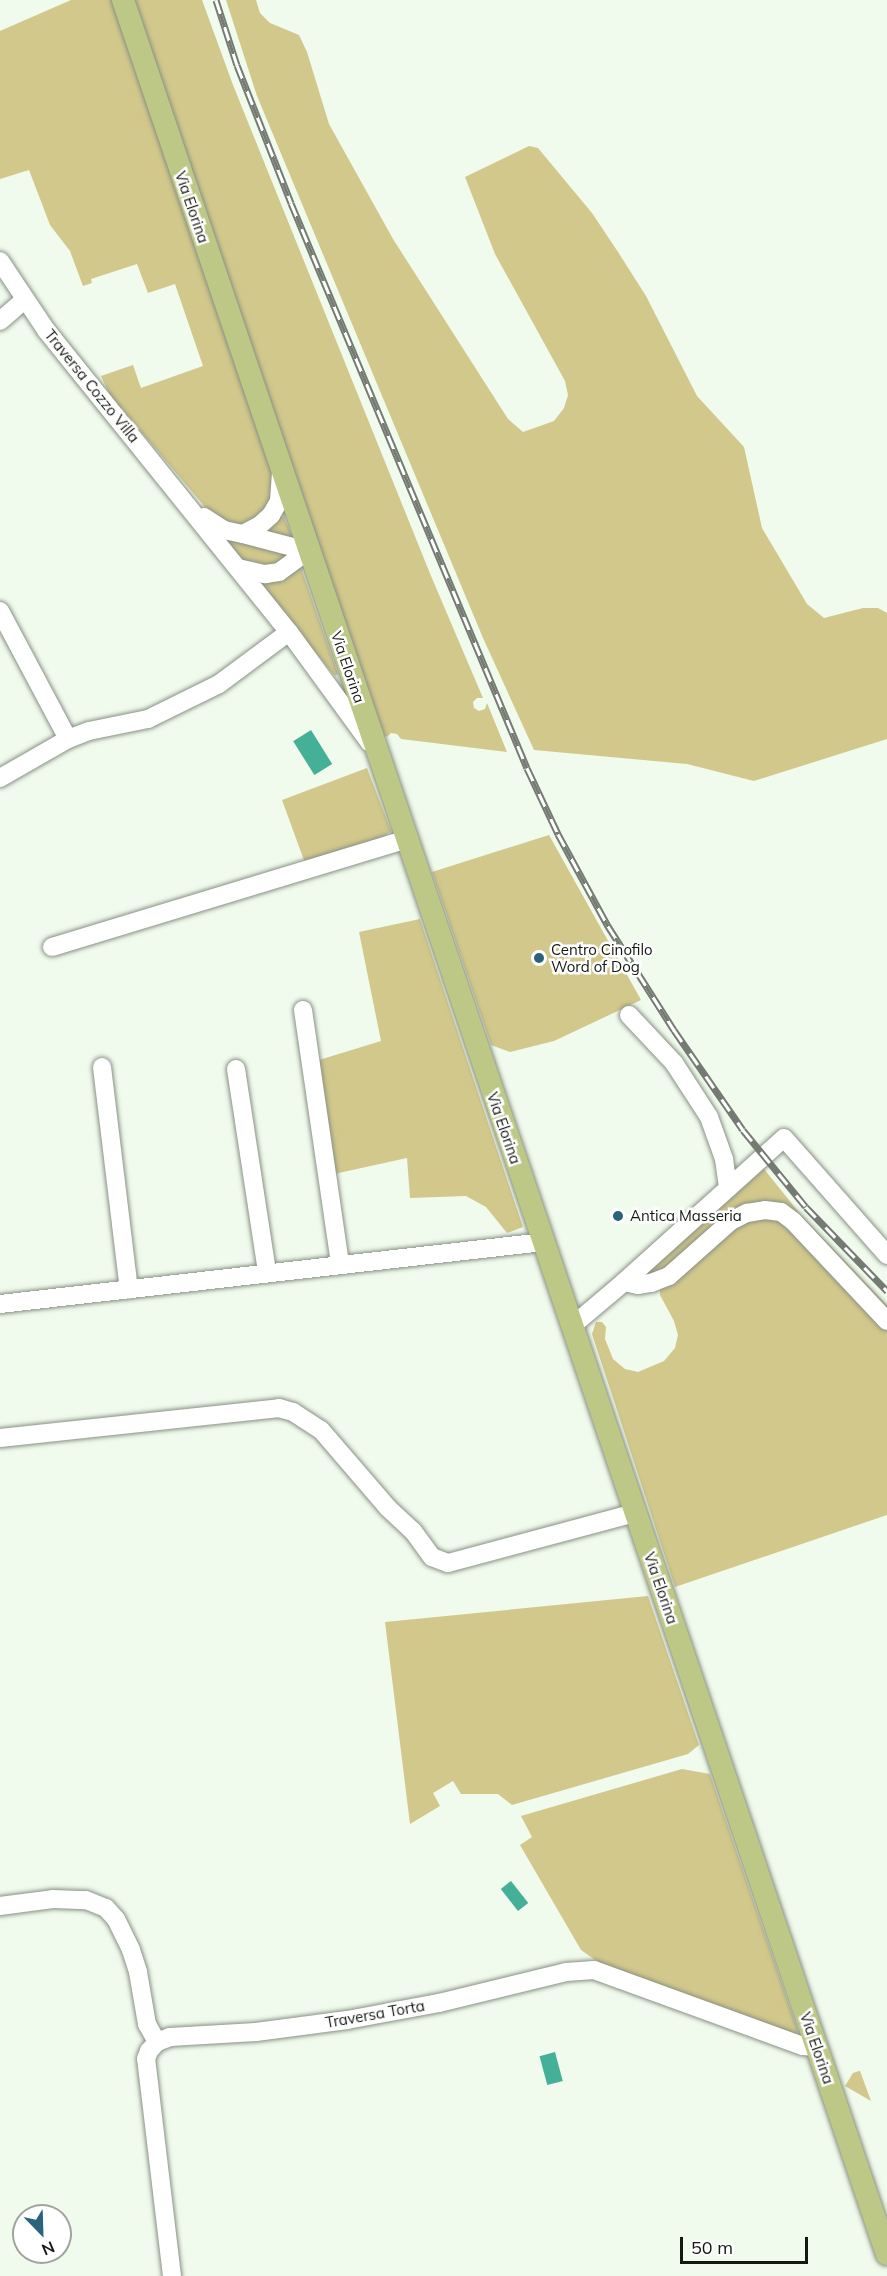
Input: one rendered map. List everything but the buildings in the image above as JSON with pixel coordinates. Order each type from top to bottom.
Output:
[{"type":"main road","name":"Via Elorina","points":[[123,0],[405,840],[887,2254]]},
{"type":"street","name":"Traversa Cozzo Villa","points":[[0,261],[46,330],[289,632],[376,752]]},
{"type":"street","points":[[0,321],[25,299]]},
{"type":"street","points":[[243,534],[260,525],[271,515],[279,501],[281,470]]},
{"type":"street","points":[[190,507],[224,530],[308,551]]},
{"type":"street","points":[[238,568],[265,574],[279,572],[308,551]]},
{"type":"street","points":[[0,611],[68,739]]},
{"type":"street","points":[[0,778],[68,739],[89,731],[148,719],[219,684],[289,632]]},
{"type":"street","points":[[52,947],[405,840]]},
{"type":"street","points":[[303,1010],[340,1263]]},
{"type":"street","points":[[629,1015],[674,1063],[709,1117],[724,1159],[728,1188]]},
{"type":"street","points":[[102,1067],[129,1289]]},
{"type":"street","points":[[236,1069],[267,1272]]},
{"type":"street","points":[[572,1326],[784,1138],[887,1256]]},
{"type":"street","points":[[624,1282],[651,1283],[669,1276],[731,1221],[747,1213],[765,1210],[781,1212],[794,1221],[887,1321]]},
{"type":"street","points":[[0,1304],[340,1263],[543,1242]]},
{"type":"street","points":[[0,1438],[279,1408],[293,1412],[321,1430],[388,1508],[413,1531],[432,1557],[448,1563],[635,1513]]},
{"type":"street","points":[[0,1906],[53,1899],[86,1900],[106,1908],[116,1919],[138,1972],[147,2024],[157,2042],[149,2051],[146,2059],[172,2276]]},
{"type":"street","name":"Traversa Torta","points":[[157,2042],[170,2037],[256,2032],[347,2020],[439,2003],[566,1972],[594,1970],[803,2046],[816,2047]]},
{"type":"shaded area","points":[[71,0],[113,0],[272,468],[271,499],[261,515],[244,524],[234,524],[211,514],[110,395],[101,376],[133,365],[141,388],[203,366],[175,284],[148,293],[137,264],[91,279],[92,283],[83,286],[70,251],[50,225],[29,170],[0,179],[0,31]]},
{"type":"shaded area","points":[[133,0],[202,0],[233,85],[431,576],[483,698],[477,698],[473,702],[474,708],[479,711],[485,709],[487,703],[507,752],[401,739],[397,734],[391,733],[387,737],[384,735]]},
{"type":"shaded area","points":[[226,0],[256,0],[260,13],[270,23],[299,35],[307,52],[329,124],[393,239],[508,419],[523,432],[554,421],[564,408],[568,395],[565,381],[495,254],[465,177],[529,146],[538,148],[592,213],[618,252],[646,296],[697,396],[744,447],[762,528],[807,604],[824,618],[863,608],[878,608],[887,613],[887,739],[754,781],[687,764],[534,750],[483,638],[257,96]]},
{"type":"shaded area","points":[[281,516],[284,517],[292,536],[289,539],[266,534],[265,530]]},
{"type":"shaded area","points":[[226,538],[289,553],[287,557],[272,565],[253,567],[241,559],[225,541]]},
{"type":"shaded area","points":[[300,565],[338,674],[335,676],[260,585],[263,581]]},
{"type":"shaded area","points":[[311,730],[332,764],[314,775],[293,741]]},
{"type":"shaded area","points":[[367,768],[391,831],[378,841],[305,863],[282,800]]},
{"type":"shaded area","name":"Centro Cinofilo Word of Dog","points":[[549,835],[641,1000],[554,1041],[510,1052],[491,1045],[432,872]]},
{"type":"shaded area","points":[[420,919],[523,1227],[507,1233],[486,1207],[466,1196],[410,1198],[407,1158],[334,1174],[319,1060],[381,1041],[359,932]]},
{"type":"shaded area","points":[[764,1169],[801,1215],[887,1305],[887,1312],[766,1204],[667,1271],[642,1277]]},
{"type":"shaded area","points":[[752,1217],[779,1219],[887,1331],[887,1515],[675,1587],[592,1334],[596,1322],[602,1322],[606,1327],[605,1339],[613,1359],[625,1369],[638,1372],[664,1361],[675,1348],[678,1335],[674,1321],[660,1295],[660,1287],[734,1226]]},
{"type":"shaded area","points":[[648,1596],[699,1745],[688,1754],[512,1805],[498,1794],[461,1794],[453,1781],[433,1793],[440,1806],[410,1824],[385,1622]]},
{"type":"shaded area","points":[[682,1769],[710,1774],[798,2031],[795,2036],[598,1962],[581,1950],[520,1845],[532,1837],[521,1816]]},
{"type":"shaded area","points":[[511,1881],[528,1903],[518,1911],[501,1889]]},
{"type":"shaded area","points":[[555,2052],[563,2081],[547,2085],[540,2056]]},
{"type":"shaded area","points":[[860,2071],[871,2101],[845,2086],[853,2073]]},
{"type":"railway","points":[[216,0],[237,65],[291,203],[527,768],[558,834],[608,926],[674,1030],[743,1130],[806,1207],[887,1291]]},
{"type":"place","name":"Centro Cinofilo Word of Dog","points":[[539,958]]},
{"type":"place","name":"Antica Masseria","points":[[618,1216]]}]
